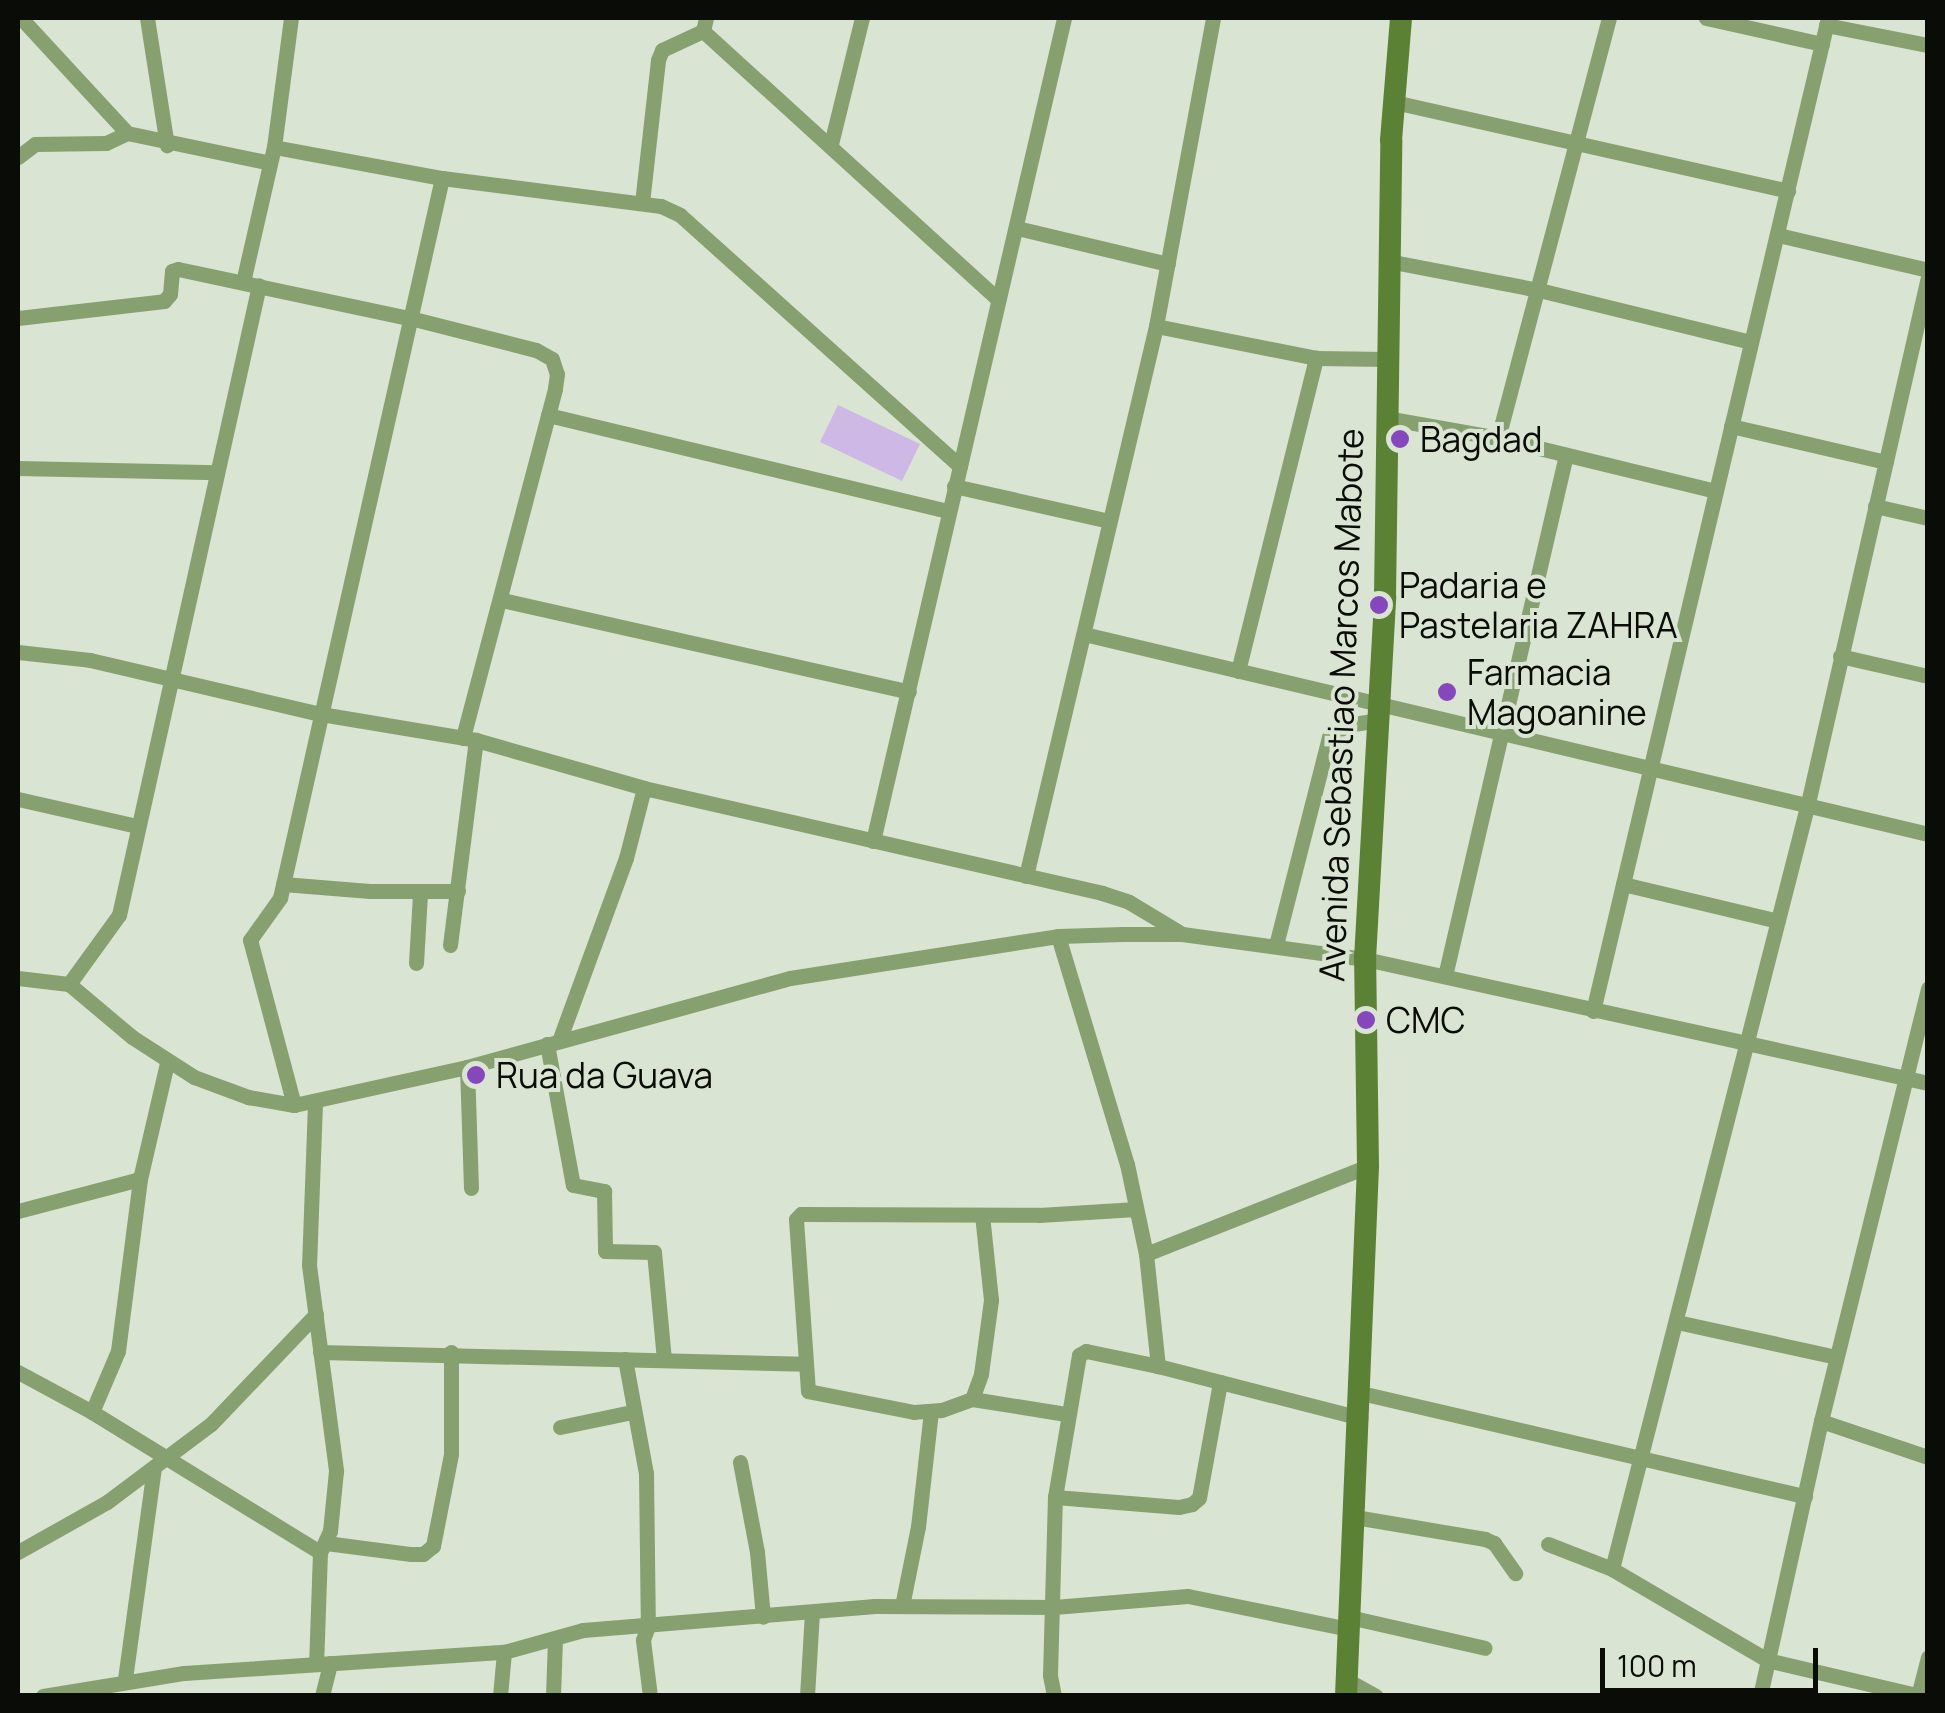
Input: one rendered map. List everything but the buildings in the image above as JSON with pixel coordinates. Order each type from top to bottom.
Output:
[{"type":"main road","name":"Avenida Sebastiao Marcos Mabote","points":[[1346,1688],[1361,1394],[1368,1166],[1365,959],[1380,711],[1388,261],[1401,18]]},
{"type":"street","points":[[21,18],[127,133],[167,145],[272,155],[574,198],[642,203],[680,215],[960,466]]},
{"type":"street","points":[[147,18],[167,145]]},
{"type":"street","points":[[69,984],[119,915],[218,472],[291,18]]},
{"type":"street","points":[[831,144],[862,18]]},
{"type":"street","points":[[873,840],[1064,18]]},
{"type":"street","points":[[1026,876],[1156,326],[1214,18]]},
{"type":"street","points":[[1498,438],[1609,18]]},
{"type":"street","points":[[1706,18],[1822,44]]},
{"type":"street","points":[[1592,1011],[1827,21],[1928,45]]},
{"type":"street","points":[[642,203],[658,60],[662,50],[705,24],[998,299]]},
{"type":"street","points":[[1394,102],[1788,191]]},
{"type":"street","points":[[18,157],[35,144],[106,143],[127,133]]},
{"type":"street","points":[[294,1105],[250,940],[256,927],[275,910],[283,884],[414,319],[442,178]]},
{"type":"street","points":[[1017,228],[1168,264]]},
{"type":"street","points":[[1612,1570],[1808,802],[1928,274],[1778,234]]},
{"type":"street","points":[[1388,261],[1539,290],[1750,342]]},
{"type":"street","points":[[18,318],[164,301],[170,294],[172,271],[178,269],[414,319],[536,350],[552,360],[557,374],[469,739],[458,891],[450,944]]},
{"type":"street","points":[[1156,326],[1316,358],[1386,360]]},
{"type":"street","points":[[1238,671],[1316,358]]},
{"type":"street","points":[[1910,358],[1928,362]]},
{"type":"street","points":[[548,415],[948,510]]},
{"type":"street","points":[[1386,418],[1498,438],[1715,491]]},
{"type":"street","points":[[1730,426],[1886,462]]},
{"type":"street","points":[[1445,976],[1566,456]]},
{"type":"street","points":[[18,468],[218,472]]},
{"type":"street","points":[[954,486],[1109,521]]},
{"type":"street","points":[[1876,506],[1928,518]]},
{"type":"street","points":[[502,600],[909,692]]},
{"type":"street","points":[[1084,634],[1380,711],[1500,730],[1928,834]]},
{"type":"street","points":[[18,652],[90,660],[320,714],[469,739],[644,788],[1129,902],[1182,934]]},
{"type":"street","points":[[1840,656],[1928,676]]},
{"type":"street","points":[[1276,945],[1329,736],[1380,711]]},
{"type":"street","points":[[644,788],[626,858],[553,1042],[574,1185],[604,1191],[605,1251],[654,1252],[664,1360]]},
{"type":"street","points":[[18,799],[137,826]]},
{"type":"street","points":[[283,884],[420,893],[458,891]]},
{"type":"street","points":[[1624,884],[1778,922]]},
{"type":"street","points":[[416,964],[420,893]]},
{"type":"street","points":[[18,978],[69,984],[166,1063],[221,1090],[294,1105],[468,1066],[790,978],[1058,936],[1182,934],[1365,959],[1928,1083]]},
{"type":"street","points":[[1058,936],[1102,1073],[1136,1210],[1146,1254],[1158,1366]]},
{"type":"street","points":[[1760,1696],[1836,1357],[1928,988]]},
{"type":"street","points":[[92,1412],[118,1351],[140,1179],[166,1063]]},
{"type":"street","points":[[468,1066],[471,1188]]},
{"type":"street","points":[[315,1102],[308,1222],[336,1471],[323,1547],[322,1696]]},
{"type":"street","points":[[1146,1254],[1368,1166]]},
{"type":"street","points":[[18,1210],[140,1179]]},
{"type":"street","points":[[1066,1414],[972,1399],[931,1412],[808,1392],[804,1364],[806,1312],[796,1218],[801,1214],[982,1215],[1136,1210]]},
{"type":"street","points":[[972,1399],[991,1300],[982,1215]]},
{"type":"street","points":[[18,1552],[107,1502],[210,1424],[316,1314]]},
{"type":"street","points":[[1677,1322],[1836,1357]]},
{"type":"street","points":[[1054,1696],[1050,1675],[1055,1497],[1066,1414],[1080,1355],[1086,1351],[1158,1366],[1360,1418]]},
{"type":"street","points":[[320,1352],[451,1352],[804,1364]]},
{"type":"street","points":[[18,1372],[92,1412],[159,1463],[323,1547],[423,1554],[433,1546],[451,1454],[451,1352]]},
{"type":"street","points":[[625,1359],[646,1473],[648,1626],[643,1640],[650,1696]]},
{"type":"street","points":[[1055,1497],[1179,1508],[1192,1504],[1199,1498],[1220,1382]]},
{"type":"street","points":[[1361,1394],[1805,1496]]},
{"type":"street","points":[[560,1426],[632,1412]]},
{"type":"street","points":[[902,1606],[918,1527],[931,1412]]},
{"type":"street","points":[[1821,1421],[1928,1457]]},
{"type":"street","points":[[740,1462],[757,1552],[763,1617]]},
{"type":"street","points":[[125,1679],[159,1463]]},
{"type":"street","points":[[1355,1517],[1494,1542],[1514,1573]]},
{"type":"street","points":[[1548,1544],[1612,1570],[1768,1660],[1919,1695],[1928,1656]]},
{"type":"street","points":[[43,1696],[125,1679],[504,1652],[583,1630],[902,1606],[1054,1607],[1211,1598],[1486,1648]]},
{"type":"street","points":[[807,1696],[812,1613]]},
{"type":"street","points":[[553,1696],[555,1638]]},
{"type":"street","points":[[500,1696],[504,1652]]},
{"type":"street","points":[[1346,1688],[1376,1696]]},
{"type":"shaded area","points":[[838,405],[920,444],[902,481],[820,442]]},
{"type":"place","name":"Bagdad","points":[[1400,439]]},
{"type":"place","name":"Padaria e Pastelaria ZAHRA","points":[[1379,605]]},
{"type":"place","name":"Farmacia Magoanine","points":[[1447,692]]},
{"type":"place","name":"CMC","points":[[1366,1020]]},
{"type":"place","name":"Rua da Guava","points":[[476,1075]]}]
